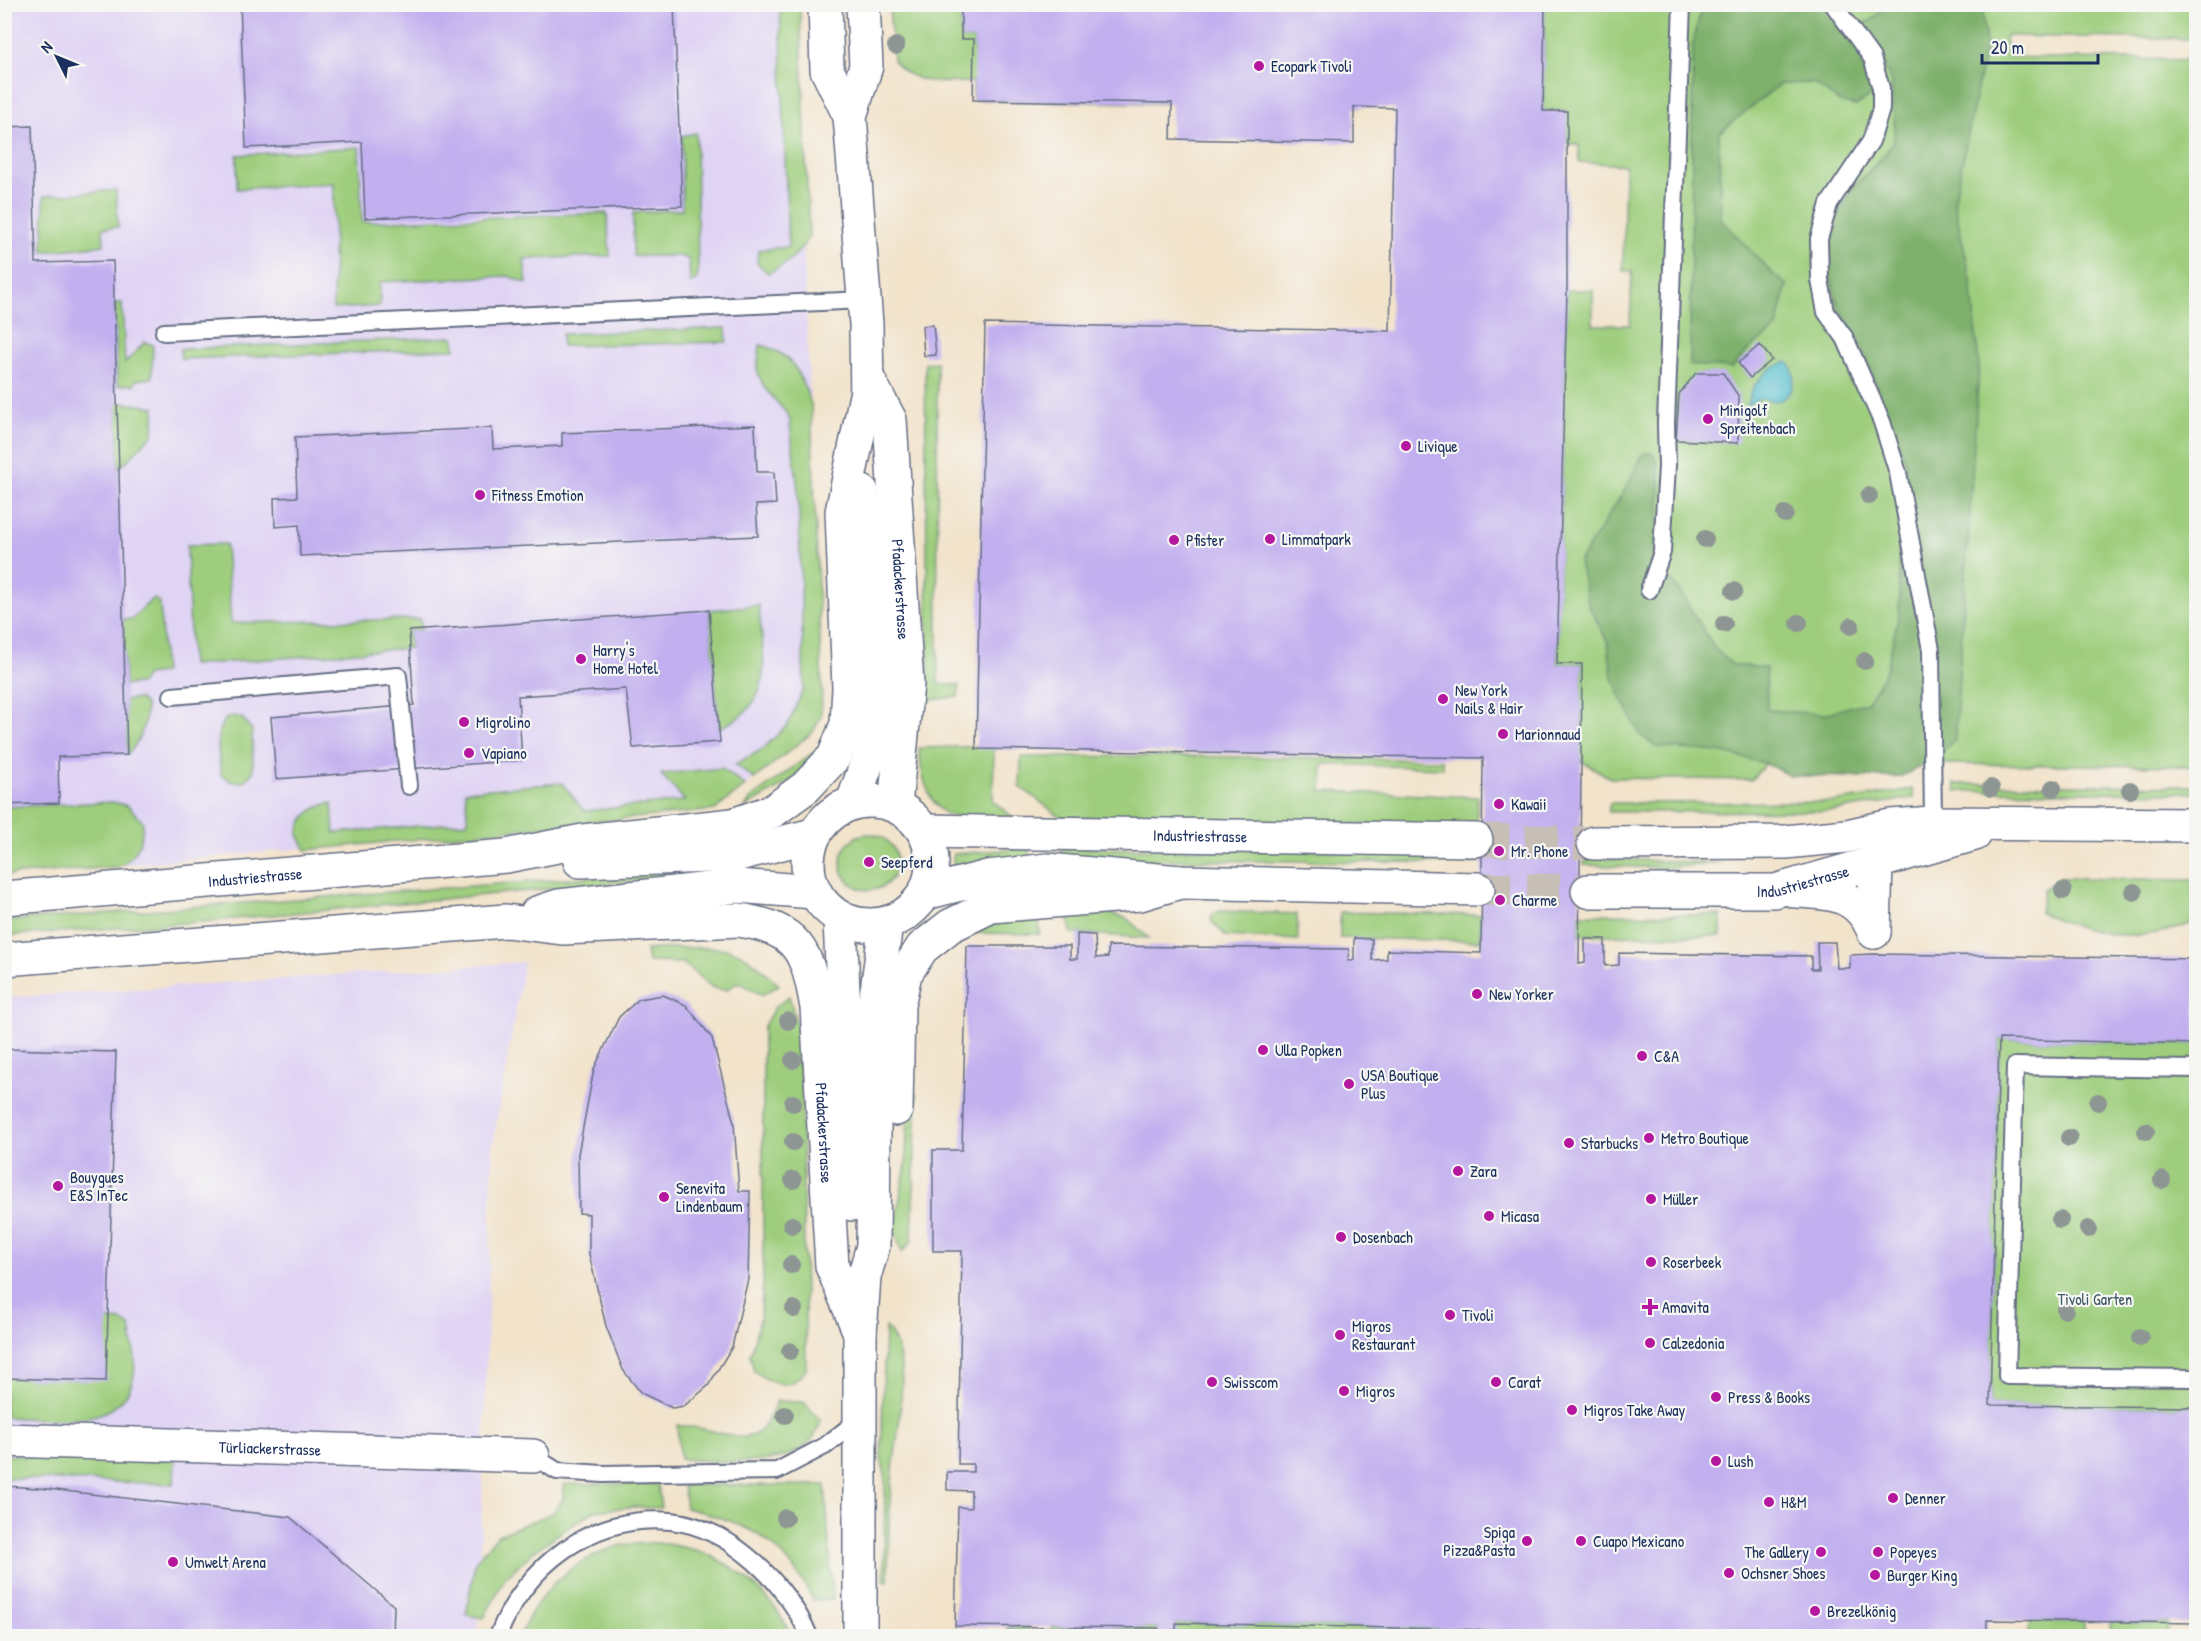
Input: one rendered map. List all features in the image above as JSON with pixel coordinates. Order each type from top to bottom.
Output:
[{"type":"street","name":"Pfadackerstrasse","points":[[825,4],[826,70],[850,116]]},
{"type":"street","name":"Pfadackerstrasse","points":[[853,802],[869,757],[877,723],[879,686],[862,491],[869,381],[865,300],[850,116],[866,66],[863,4]]},
{"type":"street","name":"Pfadackerstrasse","points":[[806,787],[834,757],[847,724],[849,688],[842,513],[869,381]]},
{"type":"street","name":"Pfadackerstrasse","points":[[869,381],[890,420],[907,684],[895,805]]},
{"type":"street","name":"Industriestrasse","points":[[4,898],[506,856],[583,841],[733,825],[773,811],[806,787]]},
{"type":"street","points":[[874,800],[895,805],[912,816],[924,831],[932,852],[932,873],[925,893],[908,912],[886,924],[862,925],[840,919],[825,908],[814,892],[808,874],[807,854],[813,835],[823,821],[837,809],[853,802],[874,800]]},
{"type":"street","name":"Industriestrasse","points":[[1594,843],[1785,842],[1847,836],[1875,828],[1942,832],[2012,823],[2196,825]]},
{"type":"street","name":"Industriestrasse","points":[[924,831],[1476,840]]},
{"type":"street","points":[[1874,932],[1876,862],[1880,848],[1887,838],[1942,832]]},
{"type":"street","points":[[1874,932],[1886,896],[1896,878],[1918,860],[1942,832]]},
{"type":"street","name":"Industriestrasse","points":[[506,856],[572,862],[735,855],[813,835]]},
{"type":"street","points":[[1847,836],[1868,847],[1876,862]]},
{"type":"street","name":"Industriestrasse","points":[[1588,891],[1775,891],[1876,862]]},
{"type":"street","points":[[925,893],[988,877],[1047,870],[1180,882],[1478,889]]},
{"type":"street","name":"Pfadackerstrasse","points":[[860,1636],[862,1417],[860,1333],[864,1276],[873,1246],[884,1228],[895,1167],[898,1005],[905,974],[922,948],[950,926],[991,906],[1140,894],[1180,882]]},
{"type":"street","points":[[4,959],[506,921],[559,906],[737,886],[814,892]]},
{"type":"street","points":[[1775,891],[1822,892],[1848,899],[1864,911],[1874,932]]},
{"type":"street","name":"Pfadackerstrasse","points":[[840,919],[853,1245],[864,1276]]},
{"type":"street","name":"Pfadackerstrasse","points":[[506,921],[562,928],[739,920],[767,924],[788,934],[804,955],[812,979],[817,1007],[832,1266],[860,1333]]},
{"type":"street","name":"Pfadackerstrasse","points":[[873,1246],[874,1005],[886,924]]},
{"type":"street","name":"Türliackerstrasse","points":[[4,1440],[533,1456]]},
{"type":"lane","points":[[1649,590],[1662,552],[1666,488],[1682,4]]},
{"type":"lane","points":[[1833,4],[1872,58],[1881,88],[1881,109],[1872,141],[1830,204],[1819,239],[1820,279],[1826,312],[1845,338],[1882,422],[1898,473],[1931,650],[1942,832]]},
{"type":"lane","points":[[164,332],[865,300]]},
{"type":"lane","points":[[172,696],[398,676],[409,786]]},
{"type":"lane","points":[[2196,1069],[2015,1066],[2007,1376],[2196,1378]]},
{"type":"lane","points":[[533,1456],[557,1471],[603,1474],[777,1471],[825,1446],[862,1417]]},
{"type":"lane","points":[[498,1636],[516,1597],[531,1578],[563,1551],[606,1528],[636,1522],[672,1521],[710,1533],[754,1561],[784,1593],[809,1636]]},
{"type":"shaded area","points":[[5,5],[794,5],[821,716],[813,732],[715,810],[5,876]]},
{"type":"shaded area","points":[[524,962],[493,1144],[478,1636],[5,1636],[5,998]]},
{"type":"green space","points":[[780,5],[800,5],[809,236],[792,258],[768,273],[757,263],[758,250],[788,247]]},
{"type":"green space","points":[[889,5],[961,5],[961,39],[974,39],[974,51],[1000,50],[1360,107],[973,100],[973,82],[940,82],[919,79],[909,75],[893,60]]},
{"type":"green space","points":[[1545,5],[2196,5],[2196,39],[2005,36],[2007,57],[2196,60],[2196,766],[1926,764],[1899,777],[1790,776],[1766,763],[1751,780],[1610,778],[1580,760],[1582,664],[1557,664],[1567,290],[1593,290],[1593,325],[1630,325],[1632,271],[1623,271],[1625,165],[1579,162],[1579,145],[1567,143],[1566,111],[1543,111]]},
{"type":"green space","points":[[1702,5],[1822,5],[1856,50],[1875,93],[1856,106],[1840,102],[1813,83],[1780,84],[1719,133],[1721,220],[1774,275],[1787,285],[1777,328],[1750,348],[1732,368],[1690,365],[1693,44]]},
{"type":"green space","points":[[1888,5],[1982,5],[1986,45],[1954,203],[1971,280],[1979,367],[1955,740],[1926,764],[1899,777],[1790,776],[1765,763],[1719,752],[1658,747],[1641,736],[1612,677],[1608,643],[1589,606],[1579,562],[1626,488],[1643,454],[1652,453],[1657,462],[1660,488],[1654,560],[1679,590],[1716,650],[1733,665],[1766,668],[1767,710],[1824,714],[1868,702],[1886,671],[1899,613],[1899,512],[1906,463],[1861,345],[1838,305],[1828,268],[1831,230],[1851,190],[1886,153],[1894,140],[1891,82],[1879,51],[1859,23],[1870,21]]},
{"type":"green space","points":[[696,133],[698,273],[696,281],[690,283],[689,260],[681,256],[633,256],[633,213],[682,209],[682,136]]},
{"type":"green space","points":[[359,147],[362,222],[607,213],[610,256],[524,259],[527,283],[508,276],[380,282],[380,306],[333,309],[334,183],[237,189],[237,155]]},
{"type":"green space","points":[[116,190],[118,227],[103,228],[104,245],[43,252],[44,196]]},
{"type":"green space","points":[[115,303],[122,303],[125,363],[145,342],[153,345],[152,378],[136,380],[134,385],[117,385]]},
{"type":"green space","points":[[726,328],[727,342],[562,346],[562,334]]},
{"type":"green space","points":[[454,337],[455,349],[181,359],[180,349]]},
{"type":"green space","points":[[760,345],[781,353],[788,359],[799,374],[811,404],[822,691],[821,716],[813,732],[754,779],[735,764],[763,749],[788,724],[804,688],[798,491],[789,416],[764,387],[757,371]]},
{"type":"green space","points":[[937,362],[938,684],[959,685],[958,697],[931,700],[928,683],[925,363]]},
{"type":"green space","points":[[117,402],[155,407],[153,434],[119,469]]},
{"type":"green space","points":[[226,544],[231,623],[420,619],[422,630],[409,631],[410,648],[191,665],[187,545]]},
{"type":"green space","points":[[153,598],[160,603],[164,673],[146,675],[140,684],[125,685],[123,619],[132,619]]},
{"type":"green space","points":[[759,605],[763,677],[759,692],[751,706],[738,718],[719,728],[709,610]]},
{"type":"green space","points":[[140,699],[146,706],[145,720],[139,739],[127,755],[125,700]]},
{"type":"green space","points":[[231,716],[242,718],[252,730],[253,772],[244,782],[232,782],[221,774],[218,734],[224,721]]},
{"type":"green space","points":[[822,746],[789,782],[745,808],[750,799]]},
{"type":"green space","points":[[994,746],[993,801],[1017,821],[967,819],[943,812],[936,805],[926,787],[919,748]]},
{"type":"green space","points":[[1181,756],[1442,760],[1442,768],[1323,764],[1322,791],[1478,797],[1476,827],[1061,817],[1020,787],[1021,757]]},
{"type":"green space","points":[[722,768],[745,786],[715,810],[306,850],[298,835],[302,822],[309,813],[332,803],[334,833],[468,822],[465,791],[562,783],[584,811],[685,801],[661,774]]},
{"type":"green space","points":[[1955,784],[2196,786],[2196,793],[1956,791]]},
{"type":"green space","points":[[1912,789],[1914,798],[1832,811],[1608,812],[1610,803],[1833,802]]},
{"type":"green space","points":[[113,802],[128,806],[143,822],[137,849],[124,864],[117,867],[5,875],[5,807]]},
{"type":"green space","points":[[864,834],[874,834],[889,842],[895,851],[897,862],[895,873],[889,882],[874,890],[864,890],[853,885],[846,878],[841,867],[841,857],[846,846],[853,839]]},
{"type":"green space","points":[[1029,848],[1029,859],[954,874],[953,854]]},
{"type":"green space","points":[[1061,848],[1479,852],[1479,863],[1061,859]]},
{"type":"green space","points":[[1584,858],[1720,863],[1667,868],[1584,865]]},
{"type":"green space","points":[[682,870],[717,873],[201,922],[5,936],[5,921]]},
{"type":"green space","points":[[2057,879],[2196,880],[2196,922],[2154,934],[2117,935],[2081,927],[2040,913],[2044,889]]},
{"type":"green space","points":[[1219,911],[1297,914],[1298,940],[1226,936],[1212,922],[1211,916]]},
{"type":"green space","points":[[1340,912],[1481,915],[1480,941],[1340,938]]},
{"type":"green space","points":[[1110,913],[1126,918],[1149,938],[1071,933],[1068,914]]},
{"type":"green space","points":[[1579,914],[1721,915],[1721,936],[1579,935]]},
{"type":"green space","points":[[1038,916],[1040,934],[970,933],[1002,922]]},
{"type":"green space","points":[[723,948],[733,951],[753,962],[779,985],[762,995],[738,982],[726,990],[713,988],[683,963],[648,962],[646,950]]},
{"type":"green space","points":[[789,996],[801,1040],[806,1369],[794,1381],[781,1384],[768,1380],[754,1371],[750,1355],[760,1319],[763,1284],[763,1028],[774,1008]]},
{"type":"green space","name":"Tivoli Garten","points":[[1999,1039],[2196,1044],[2196,1407],[1990,1405]]},
{"type":"green space","points":[[914,1092],[917,1095],[912,1241],[902,1252],[894,1231],[906,1164],[908,1100]]},
{"type":"green space","points":[[108,1320],[123,1321],[130,1326],[134,1349],[135,1363],[131,1386],[121,1402],[106,1412],[66,1420],[5,1417],[5,1378]]},
{"type":"green space","points":[[885,1327],[894,1340],[900,1357],[902,1377],[890,1505],[888,1581],[884,1581],[885,1474],[881,1459]]},
{"type":"green space","points":[[777,1401],[804,1402],[821,1421],[814,1436],[802,1448],[770,1460],[751,1462],[680,1459],[677,1425],[740,1437],[749,1436],[764,1427]]},
{"type":"green space","points":[[5,1455],[175,1459],[174,1484],[5,1478]]},
{"type":"green space","points":[[564,1484],[658,1484],[661,1508],[630,1507],[594,1511],[533,1552],[505,1578],[484,1618],[466,1615],[475,1562],[498,1535],[553,1513],[563,1499]]},
{"type":"green space","points":[[683,1485],[825,1485],[833,1599],[813,1600],[789,1562],[762,1537],[728,1521],[686,1508]]},
{"type":"green space","points":[[663,1543],[707,1554],[737,1571],[760,1590],[778,1612],[791,1636],[520,1636],[527,1620],[546,1592],[570,1570],[599,1553],[621,1545]]},
{"type":"green space","points":[[2029,1621],[2084,1622],[2084,1636],[2029,1636]]},
{"type":"green space","points":[[2111,1622],[2168,1623],[2167,1636],[2111,1636]]},
{"type":"green space","points":[[1176,1623],[1484,1630],[1484,1636],[1176,1636]]},
{"type":"green space","points":[[1029,1627],[1029,1636],[1007,1636],[1007,1628]]},
{"type":"green space","points":[[1052,1628],[1158,1628],[1158,1636],[1052,1636]]},
{"type":"water","points":[[1787,362],[1794,378],[1787,395],[1776,401],[1759,399],[1747,405],[1752,391],[1761,378],[1773,368]]},
{"type":"building","points":[[240,4],[674,4],[682,206],[365,218],[362,142],[246,148]]},
{"type":"building","points":[[961,4],[1545,4],[1543,111],[1567,111],[1567,290],[1557,664],[1582,664],[1579,964],[1585,963],[1585,939],[1605,939],[1605,966],[1619,965],[1619,953],[1811,956],[1811,969],[1818,969],[1817,942],[1835,942],[1837,968],[1850,968],[1850,955],[1874,954],[2196,959],[2196,1044],[1999,1039],[1990,1405],[2196,1407],[2196,1623],[1987,1620],[1987,1636],[1523,1636],[1523,1634],[1499,1633],[1499,1636],[1484,1636],[1484,1630],[1176,1623],[1176,1636],[1158,1636],[1158,1628],[955,1626],[958,1507],[971,1508],[971,1491],[947,1490],[947,1472],[973,1472],[973,1464],[958,1464],[962,1251],[933,1251],[933,1150],[962,1150],[967,946],[1070,946],[1070,959],[1077,959],[1077,934],[1095,935],[1096,958],[1108,957],[1108,946],[1349,949],[1348,960],[1354,960],[1354,938],[1372,939],[1372,960],[1387,959],[1387,950],[1481,953],[1483,758],[976,749],[985,324],[1390,331],[1395,108],[1354,107],[1354,143],[1171,139],[1172,103],[973,100],[974,39],[961,39]]},
{"type":"building","points":[[32,126],[36,263],[113,261],[127,755],[58,757],[59,803],[4,805],[4,127]]},
{"type":"building","points":[[933,325],[936,355],[924,356],[922,326]]},
{"type":"building","points":[[1760,345],[1772,360],[1750,378],[1738,363]]},
{"type":"building","name":"Minigolf Spreitenbach","points":[[1696,373],[1723,373],[1739,397],[1738,443],[1676,440],[1679,394]]},
{"type":"building","points":[[755,425],[757,472],[774,472],[776,504],[756,505],[758,536],[300,556],[299,525],[275,527],[274,498],[297,497],[295,437],[492,428],[493,449],[562,446],[562,433]]},
{"type":"building","name":"Harry's Home Hotel","points":[[709,610],[720,742],[633,748],[626,689],[518,696],[522,760],[276,779],[271,717],[414,705],[409,631]]},
{"type":"building","name":"Senevita Lindenbaum","points":[[663,995],[686,1005],[712,1038],[734,1123],[739,1191],[750,1191],[748,1279],[732,1347],[708,1386],[684,1406],[672,1408],[641,1393],[623,1370],[606,1326],[589,1254],[589,1214],[579,1213],[578,1154],[594,1069],[619,1017],[639,999]]},
{"type":"building","name":"Bouygues E&S InTec","points":[[4,1049],[116,1052],[106,1381],[4,1378]]},
{"type":"building","name":"Umwelt Arena","points":[[4,1486],[290,1517],[394,1606],[393,1636],[4,1636]]},
{"type":"tunnel","points":[[1476,840],[1594,843]]},
{"type":"tunnel","points":[[1478,889],[1588,891]]},
{"type":"place","name":"Ecopark Tivoli","points":[[1259,66]]},
{"type":"place","name":"Minigolf Spreitenbach","points":[[1708,419]]},
{"type":"place","name":"Livique","points":[[1406,446]]},
{"type":"place","name":"Fitness Emotion","points":[[480,495]]},
{"type":"place","name":"Limmatpark","points":[[1270,539]]},
{"type":"place","name":"Pfister","points":[[1174,540]]},
{"type":"place","name":"Harry's Home Hotel","points":[[581,659]]},
{"type":"place","name":"New York Nails & Hair","points":[[1443,699]]},
{"type":"place","name":"Migrolino","points":[[464,722]]},
{"type":"place","name":"Marionnaud","points":[[1503,734]]},
{"type":"place","name":"Vapiano","points":[[469,753]]},
{"type":"place","name":"Kawaii","points":[[1499,804]]},
{"type":"place","name":"Mr. Phone","points":[[1499,851]]},
{"type":"place","name":"Seepferd","points":[[869,862]]},
{"type":"place","name":"Charme","points":[[1500,900]]},
{"type":"place","name":"New Yorker","points":[[1477,994]]},
{"type":"place","name":"Ulla Popken","points":[[1263,1050]]},
{"type":"place","name":"C&A","points":[[1642,1056]]},
{"type":"place","name":"USA Boutique Plus","points":[[1349,1084]]},
{"type":"place","name":"Metro Boutique","points":[[1649,1138]]},
{"type":"place","name":"Starbucks","points":[[1569,1143]]},
{"type":"place","name":"Zara","points":[[1458,1171]]},
{"type":"place","name":"Bouygues E&S InTec","points":[[58,1186]]},
{"type":"place","name":"Senevita Lindenbaum","points":[[664,1197]]},
{"type":"place","name":"Müller","points":[[1651,1199]]},
{"type":"place","name":"Micasa","points":[[1489,1216]]},
{"type":"place","name":"Dosenbach","points":[[1341,1237]]},
{"type":"place","name":"Roserbeek","points":[[1651,1262]]},
{"type":"place","name":"Amavita","points":[[1650,1307]]},
{"type":"place","name":"Tivoli","points":[[1450,1315]]},
{"type":"place","name":"Migros Restaurant","points":[[1340,1335]]},
{"type":"place","name":"Calzedonia","points":[[1650,1343]]},
{"type":"place","name":"Swisscom","points":[[1212,1382]]},
{"type":"place","name":"Carat","points":[[1496,1382]]},
{"type":"place","name":"Migros","points":[[1344,1391]]},
{"type":"place","name":"Press & Books","points":[[1716,1397]]},
{"type":"place","name":"Migros Take Away","points":[[1572,1410]]},
{"type":"place","name":"Lush","points":[[1716,1461]]},
{"type":"place","name":"Denner","points":[[1893,1498]]},
{"type":"place","name":"H&M","points":[[1769,1502]]},
{"type":"place","name":"Spiga Pizza&Pasta","points":[[1527,1541]]},
{"type":"place","name":"Cuapo Mexicano","points":[[1581,1541]]},
{"type":"place","name":"The Gallery","points":[[1821,1552]]},
{"type":"place","name":"Popeyes","points":[[1878,1552]]},
{"type":"place","name":"Umwelt Arena","points":[[173,1562]]},
{"type":"place","name":"Ochsner Shoes","points":[[1729,1573]]},
{"type":"place","name":"Burger King","points":[[1875,1575]]},
{"type":"place","name":"Brezelkönig","points":[[1815,1611]]}]
